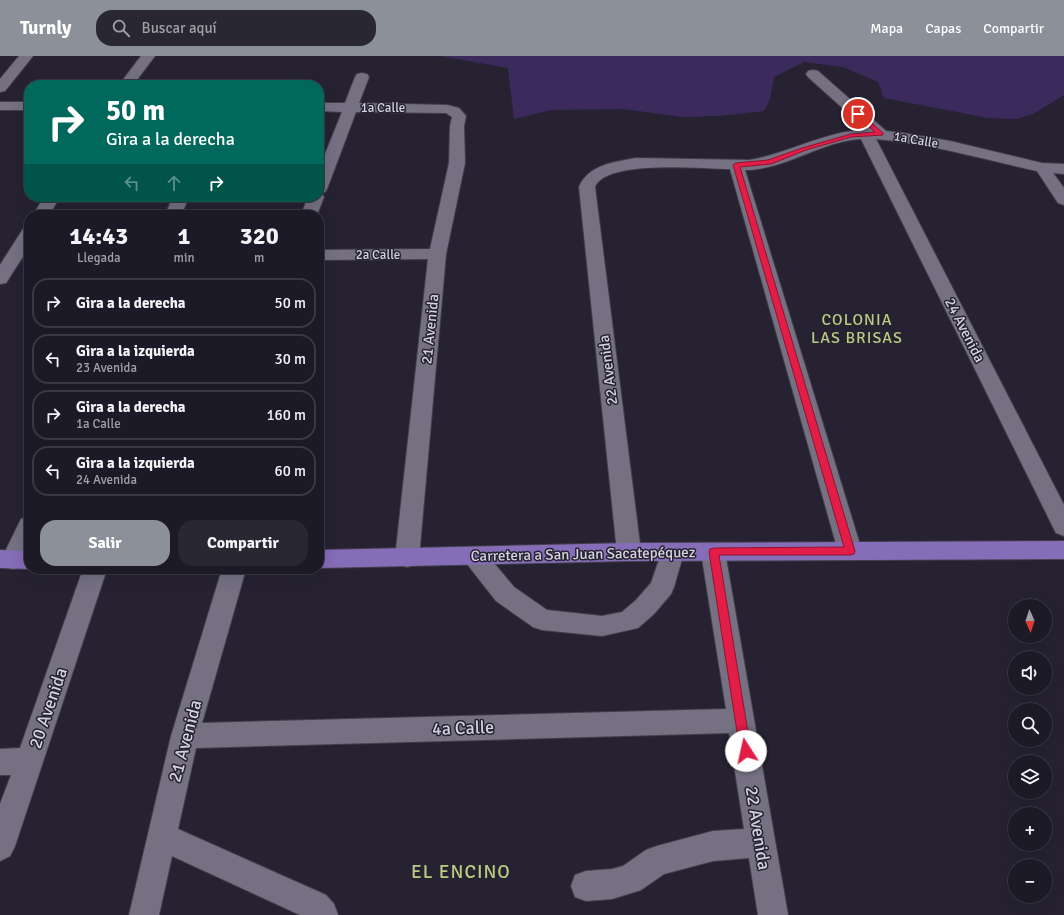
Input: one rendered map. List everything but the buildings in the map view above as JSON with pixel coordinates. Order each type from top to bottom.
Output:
[{"type":"main road","name":"Carretera a San Juan Sacatepéquez","points":[[324,559],[475,557],[629,552],[1064,550]]},
{"type":"street","points":[[0,88],[26,56]]},
{"type":"street","points":[[130,80],[148,56]]},
{"type":"street","name":"24 Avenida","points":[[813,74],[874,134],[1064,527]]},
{"type":"street","points":[[324,176],[362,77]]},
{"type":"street","points":[[0,106],[24,106]]},
{"type":"street","name":"1a Calle","points":[[324,108],[447,109]]},
{"type":"street","name":"21 Avenida","points":[[407,558],[437,254],[457,163],[457,126],[459,116],[454,111],[447,109]]},
{"type":"street","name":"1a Calle","points":[[587,187],[591,178],[605,170],[621,165],[636,163],[736,165],[769,162],[804,149],[851,135],[874,134],[950,146],[1042,168],[1064,169]]},
{"type":"street","points":[[736,165],[850,551]]},
{"type":"street","points":[[1042,168],[1064,200]]},
{"type":"street","name":"22 Avenida","points":[[587,187],[629,552]]},
{"type":"street","points":[[0,279],[24,241]]},
{"type":"street","name":"2a Calle","points":[[324,255],[437,254]]},
{"type":"street","points":[[14,560],[24,537]]},
{"type":"street","points":[[475,557],[505,594],[542,620],[602,626],[628,621],[645,607],[662,587],[672,552]]},
{"type":"street","name":"22 Avenida","points":[[714,552],[740,721],[773,915]]},
{"type":"street","name":"20 Avenida","points":[[0,846],[93,574]]},
{"type":"street","name":"21 Avenida","points":[[144,915],[185,736],[233,574]]},
{"type":"street","name":"4a Calle","points":[[185,736],[740,721]]},
{"type":"street","points":[[0,762],[30,761]]},
{"type":"street","points":[[162,836],[315,906],[323,915]]},
{"type":"street","points":[[586,886],[612,884],[630,879],[657,861],[713,846],[761,843]]},
{"type":"shaded area","points":[[440,56],[1064,56],[1064,95],[1033,114],[1016,119],[988,118],[884,98],[878,82],[843,67],[804,62],[774,77],[770,99],[764,111],[718,116],[683,117],[623,109],[551,110],[514,119],[508,68]]},
{"type":"district","name":"COLONIA LAS BRISAS","points":[[857,329]]},
{"type":"district","name":"EL ENCINO","points":[[461,872]]},
{"type":"route","points":[[746,751],[714,552],[850,551],[736,165],[769,162],[804,149],[851,135],[881,134],[858,114]]}]
